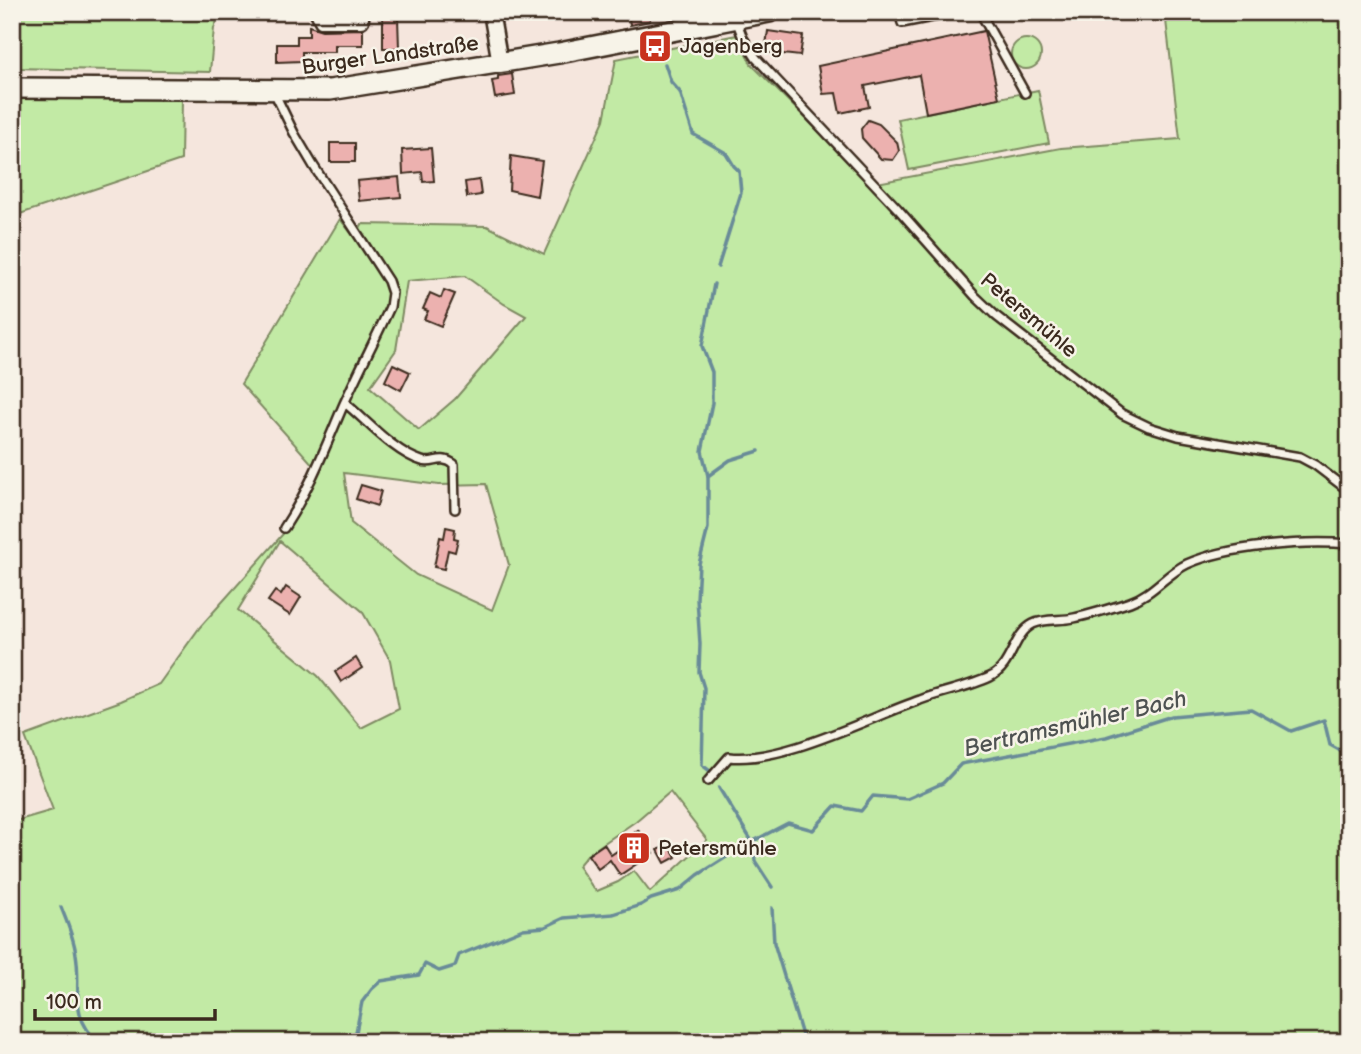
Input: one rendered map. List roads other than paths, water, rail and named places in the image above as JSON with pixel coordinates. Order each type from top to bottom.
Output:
[{"type":"main road","name":"Burger Landstraße","points":[[12,88],[274,91],[359,87],[769,12]]},
{"type":"street","points":[[318,12],[322,20],[361,20],[361,12]]},
{"type":"street","points":[[492,12],[500,62]]},
{"type":"lane","points":[[899,12],[902,23],[958,12]]},
{"type":"lane","points":[[980,12],[1025,93]]},
{"type":"lane","name":"Petersmühle","points":[[735,19],[755,58],[898,209],[975,296],[996,316],[1122,414],[1149,427],[1178,436],[1300,457],[1349,491]]},
{"type":"lane","points":[[274,91],[294,133],[388,281],[392,293],[390,307],[301,502],[284,528]]},
{"type":"lane","points":[[345,403],[407,453],[422,461],[441,458],[454,464],[455,509]]},
{"type":"lane","points":[[708,781],[729,757],[782,752],[943,691],[992,677],[1009,659],[1027,629],[1035,623],[1073,618],[1135,600],[1151,592],[1172,573],[1187,564],[1224,553],[1299,542],[1349,544]]},
{"type":"waterway","points":[[665,64],[671,82],[680,92],[693,134],[726,153],[739,171],[741,193],[718,267]]},
{"type":"waterway","points":[[710,771],[702,765],[704,688],[699,672],[697,599],[699,564],[708,528],[708,476],[702,451],[712,403],[712,372],[702,346],[714,284]]},
{"type":"waterway","points":[[708,476],[730,460],[759,451]]},
{"type":"waterway","name":"Bertramsmühler Bach","points":[[354,1042],[362,1002],[381,981],[419,975],[425,964],[439,971],[455,966],[459,955],[523,929],[545,927],[564,918],[613,914],[641,905],[680,890],[698,875],[744,846],[788,823],[813,830],[835,806],[861,811],[873,796],[907,799],[943,783],[961,764],[1106,737],[1172,716],[1251,709],[1291,731],[1324,720],[1330,745],[1349,751]]},
{"type":"waterway","points":[[719,788],[753,843],[755,861],[772,887]]},
{"type":"waterway","points":[[61,907],[75,948],[79,1011],[89,1032],[98,1042]]},
{"type":"waterway","points":[[772,908],[774,943],[804,1042]]},
{"type":"place","name":"Jagenberg","points":[[655,46]]},
{"type":"place","name":"Petersmühle","points":[[634,848]]}]
